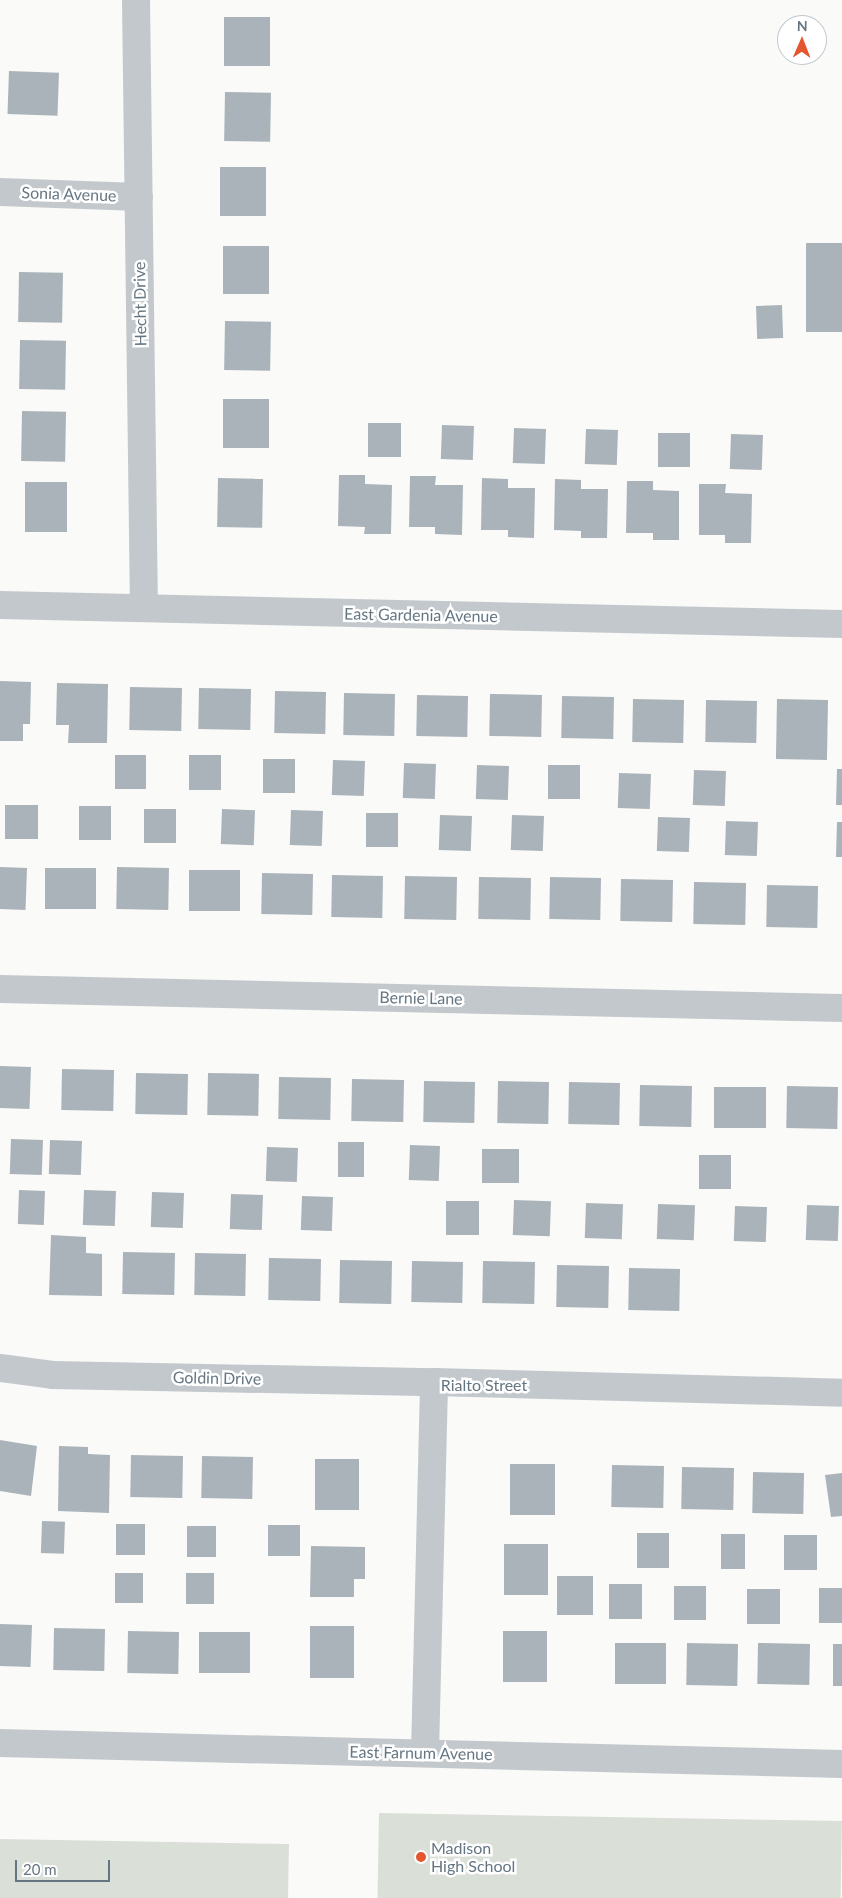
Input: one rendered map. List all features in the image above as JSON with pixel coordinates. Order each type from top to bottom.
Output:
[{"type":"street","name":"Hecht Drive","points":[[136,0],[144,608]]},
{"type":"street","name":"Sonia Avenue","points":[[0,192],[139,197]]},
{"type":"street","name":"East Gardenia Avenue","points":[[0,605],[842,624]]},
{"type":"street","name":"Bernie Lane","points":[[0,989],[842,1008]]},
{"type":"street","name":"Goldin Drive","points":[[0,1368],[53,1375],[434,1382]]},
{"type":"street","name":"Rialto Street","points":[[425,1753],[434,1382],[842,1393]]},
{"type":"street","name":"East Farnum Avenue","points":[[0,1743],[842,1764]]},
{"type":"shaded area","points":[[379,1813],[842,1821],[841,1898],[378,1898]]},
{"type":"shaded area","points":[[0,1839],[289,1844],[288,1898],[0,1898]]},
{"type":"building","points":[[224,17],[270,17],[270,66],[224,66]]},
{"type":"building","points":[[9,71],[59,73],[57,116],[7,114]]},
{"type":"building","points":[[225,92],[271,93],[270,142],[224,141]]},
{"type":"building","points":[[220,167],[266,167],[266,216],[220,216]]},
{"type":"building","points":[[806,243],[842,243],[842,332],[806,332]]},
{"type":"building","points":[[223,246],[269,246],[269,294],[223,294]]},
{"type":"building","points":[[19,272],[63,273],[62,323],[18,322]]},
{"type":"building","points":[[782,305],[783,338],[757,339],[756,306]]},
{"type":"building","points":[[225,321],[271,322],[270,371],[224,370]]},
{"type":"building","points":[[20,340],[66,341],[65,390],[19,389]]},
{"type":"building","points":[[223,399],[269,399],[269,448],[223,448]]},
{"type":"building","points":[[22,411],[66,412],[65,462],[21,461]]},
{"type":"building","points":[[368,423],[401,423],[401,457],[368,457]]},
{"type":"building","points":[[442,425],[474,426],[473,460],[441,459]]},
{"type":"building","points":[[514,428],[546,429],[545,464],[513,463]]},
{"type":"building","points":[[586,429],[618,430],[617,465],[585,464]]},
{"type":"building","points":[[658,433],[690,433],[690,467],[658,467]]},
{"type":"building","points":[[731,434],[763,435],[762,470],[730,469]]},
{"type":"building","points":[[339,475],[365,475],[365,484],[392,485],[391,534],[364,534],[365,527],[338,526]]},
{"type":"building","points":[[410,476],[436,476],[435,485],[463,485],[462,535],[435,534],[435,527],[409,527]]},
{"type":"building","points":[[218,478],[263,479],[262,528],[217,527]]},
{"type":"building","points":[[482,478],[508,479],[508,488],[535,488],[534,538],[508,537],[508,530],[481,530]]},
{"type":"building","points":[[555,479],[581,480],[581,489],[608,489],[607,538],[581,538],[581,531],[554,530]]},
{"type":"building","points":[[627,481],[653,481],[653,490],[679,491],[679,540],[653,540],[653,533],[626,533]]},
{"type":"building","points":[[25,482],[67,482],[67,532],[25,532]]},
{"type":"building","points":[[699,484],[726,484],[725,493],[752,494],[751,543],[725,543],[725,535],[699,535]]},
{"type":"building","points":[[0,681],[31,682],[30,724],[23,724],[23,741],[0,741]]},
{"type":"building","points":[[57,683],[108,684],[107,743],[68,743],[69,725],[56,725]]},
{"type":"building","points":[[130,687],[182,688],[181,731],[129,730]]},
{"type":"building","points":[[199,688],[251,689],[250,730],[198,729]]},
{"type":"building","points":[[275,691],[326,692],[325,734],[274,733]]},
{"type":"building","points":[[344,693],[395,694],[394,736],[343,735]]},
{"type":"building","points":[[490,694],[542,695],[541,737],[489,736]]},
{"type":"building","points":[[417,695],[468,696],[467,737],[416,736]]},
{"type":"building","points":[[562,696],[614,697],[613,739],[561,738]]},
{"type":"building","points":[[633,699],[684,700],[683,743],[632,742]]},
{"type":"building","points":[[777,699],[828,700],[827,760],[776,759]]},
{"type":"building","points":[[706,700],[757,701],[756,743],[705,742]]},
{"type":"building","points":[[115,755],[146,755],[146,789],[115,789]]},
{"type":"building","points":[[189,755],[221,755],[221,790],[189,790]]},
{"type":"building","points":[[263,759],[295,759],[295,793],[263,793]]},
{"type":"building","points":[[333,760],[365,761],[364,796],[332,795]]},
{"type":"building","points":[[404,763],[436,764],[435,799],[403,798]]},
{"type":"building","points":[[477,765],[509,766],[508,800],[476,799]]},
{"type":"building","points":[[548,765],[580,765],[580,799],[548,799]]},
{"type":"building","points":[[837,769],[842,769],[842,805],[836,805]]},
{"type":"building","points":[[694,770],[726,771],[725,806],[693,805]]},
{"type":"building","points":[[619,773],[651,774],[650,809],[618,808]]},
{"type":"building","points":[[5,805],[38,805],[38,839],[5,839]]},
{"type":"building","points":[[79,806],[111,806],[111,840],[79,840]]},
{"type":"building","points":[[144,809],[176,809],[176,843],[144,843]]},
{"type":"building","points":[[222,809],[255,810],[254,845],[221,844]]},
{"type":"building","points":[[291,810],[323,811],[322,846],[290,845]]},
{"type":"building","points":[[366,813],[398,813],[398,847],[366,847]]},
{"type":"building","points":[[440,815],[472,816],[471,851],[439,850]]},
{"type":"building","points":[[512,815],[544,816],[543,851],[511,850]]},
{"type":"building","points":[[658,817],[690,818],[689,852],[657,851]]},
{"type":"building","points":[[726,821],[758,822],[757,856],[725,855]]},
{"type":"building","points":[[837,822],[842,822],[842,857],[836,857]]},
{"type":"building","points":[[0,867],[27,868],[26,910],[0,909]]},
{"type":"building","points":[[117,867],[169,868],[168,910],[116,909]]},
{"type":"building","points":[[45,868],[96,868],[96,909],[45,909]]},
{"type":"building","points":[[189,870],[240,870],[240,911],[189,911]]},
{"type":"building","points":[[262,873],[313,874],[312,915],[261,914]]},
{"type":"building","points":[[332,875],[383,876],[382,918],[331,917]]},
{"type":"building","points":[[405,876],[457,877],[456,920],[404,919]]},
{"type":"building","points":[[479,877],[531,878],[530,920],[478,919]]},
{"type":"building","points":[[550,877],[601,878],[600,920],[549,919]]},
{"type":"building","points":[[621,879],[673,880],[672,922],[620,921]]},
{"type":"building","points":[[694,882],[746,883],[745,925],[693,924]]},
{"type":"building","points":[[767,885],[818,886],[817,928],[766,927]]},
{"type":"building","points":[[0,1066],[31,1067],[30,1109],[0,1108]]},
{"type":"building","points":[[62,1069],[114,1070],[113,1111],[61,1110]]},
{"type":"building","points":[[136,1073],[188,1074],[187,1115],[135,1114]]},
{"type":"building","points":[[208,1073],[259,1074],[258,1116],[207,1115]]},
{"type":"building","points":[[279,1077],[331,1078],[330,1120],[278,1119]]},
{"type":"building","points":[[352,1079],[404,1080],[403,1122],[351,1121]]},
{"type":"building","points":[[424,1081],[475,1082],[474,1123],[423,1122]]},
{"type":"building","points":[[498,1081],[549,1082],[548,1124],[497,1123]]},
{"type":"building","points":[[569,1082],[620,1083],[619,1125],[568,1124]]},
{"type":"building","points":[[640,1085],[692,1086],[691,1127],[639,1126]]},
{"type":"building","points":[[787,1086],[838,1087],[837,1129],[786,1128]]},
{"type":"building","points":[[714,1087],[766,1087],[766,1128],[714,1128]]},
{"type":"building","points":[[11,1139],[43,1140],[42,1175],[10,1174]]},
{"type":"building","points":[[50,1140],[82,1141],[81,1175],[49,1174]]},
{"type":"building","points":[[338,1142],[364,1142],[364,1177],[338,1177]]},
{"type":"building","points":[[410,1145],[440,1146],[439,1181],[409,1180]]},
{"type":"building","points":[[267,1147],[298,1148],[297,1182],[266,1181]]},
{"type":"building","points":[[482,1149],[519,1149],[519,1183],[482,1183]]},
{"type":"building","points":[[699,1155],[731,1155],[731,1189],[699,1189]]},
{"type":"building","points":[[19,1190],[45,1191],[44,1225],[18,1224]]},
{"type":"building","points":[[84,1190],[116,1191],[115,1226],[83,1225]]},
{"type":"building","points":[[152,1192],[184,1193],[183,1228],[151,1227]]},
{"type":"building","points":[[231,1194],[263,1195],[262,1230],[230,1229]]},
{"type":"building","points":[[302,1196],[333,1197],[332,1231],[301,1230]]},
{"type":"building","points":[[514,1200],[551,1201],[550,1236],[513,1235]]},
{"type":"building","points":[[446,1201],[479,1201],[479,1235],[446,1235]]},
{"type":"building","points":[[586,1203],[623,1204],[622,1239],[585,1238]]},
{"type":"building","points":[[658,1204],[695,1205],[694,1240],[657,1239]]},
{"type":"building","points":[[807,1205],[839,1206],[838,1241],[806,1240]]},
{"type":"building","points":[[735,1206],[767,1207],[766,1242],[734,1241]]},
{"type":"building","points":[[51,1235],[86,1237],[86,1253],[102,1254],[102,1296],[49,1295]]},
{"type":"building","points":[[123,1252],[175,1253],[174,1295],[122,1294]]},
{"type":"building","points":[[195,1253],[246,1254],[245,1296],[194,1295]]},
{"type":"building","points":[[269,1258],[321,1259],[320,1301],[268,1300]]},
{"type":"building","points":[[340,1260],[392,1261],[391,1304],[339,1303]]},
{"type":"building","points":[[412,1261],[463,1262],[462,1303],[411,1302]]},
{"type":"building","points":[[483,1261],[535,1262],[534,1304],[482,1303]]},
{"type":"building","points":[[557,1265],[609,1266],[608,1308],[556,1307]]},
{"type":"building","points":[[629,1268],[680,1269],[679,1311],[628,1310]]},
{"type":"building","points":[[0,1440],[37,1446],[31,1496],[0,1491]]},
{"type":"building","points":[[59,1446],[88,1447],[88,1454],[110,1455],[109,1513],[58,1511]]},
{"type":"building","points":[[131,1455],[183,1456],[182,1498],[130,1497]]},
{"type":"building","points":[[202,1456],[253,1457],[252,1499],[201,1498]]},
{"type":"building","points":[[315,1459],[359,1459],[359,1510],[315,1510]]},
{"type":"building","points":[[510,1464],[555,1464],[555,1515],[510,1515]]},
{"type":"building","points":[[612,1465],[664,1466],[663,1508],[611,1507]]},
{"type":"building","points":[[682,1467],[734,1468],[733,1510],[681,1509]]},
{"type":"building","points":[[753,1472],[804,1473],[803,1514],[752,1513]]},
{"type":"building","points":[[842,1473],[842,1516],[831,1517],[825,1475]]},
{"type":"building","points":[[42,1521],[65,1522],[64,1554],[41,1553]]},
{"type":"building","points":[[116,1524],[145,1524],[145,1555],[116,1555]]},
{"type":"building","points":[[268,1525],[300,1525],[300,1556],[268,1556]]},
{"type":"building","points":[[187,1526],[216,1526],[216,1557],[187,1557]]},
{"type":"building","points":[[637,1533],[669,1533],[669,1568],[637,1568]]},
{"type":"building","points":[[721,1534],[745,1534],[745,1569],[721,1569]]},
{"type":"building","points":[[784,1535],[817,1535],[817,1570],[784,1570]]},
{"type":"building","points":[[504,1544],[548,1544],[548,1595],[504,1595]]},
{"type":"building","points":[[311,1546],[365,1547],[365,1579],[354,1579],[354,1597],[310,1597]]},
{"type":"building","points":[[115,1573],[143,1573],[143,1603],[115,1603]]},
{"type":"building","points":[[186,1573],[214,1573],[214,1604],[186,1604]]},
{"type":"building","points":[[557,1576],[593,1576],[593,1615],[557,1615]]},
{"type":"building","points":[[609,1584],[642,1584],[642,1619],[609,1619]]},
{"type":"building","points":[[674,1586],[706,1586],[706,1620],[674,1620]]},
{"type":"building","points":[[819,1588],[842,1588],[842,1623],[819,1623]]},
{"type":"building","points":[[747,1589],[780,1589],[780,1624],[747,1624]]},
{"type":"building","points":[[0,1624],[32,1625],[31,1667],[0,1666]]},
{"type":"building","points":[[310,1626],[354,1626],[354,1678],[310,1678]]},
{"type":"building","points":[[54,1628],[105,1629],[104,1671],[53,1670]]},
{"type":"building","points":[[128,1631],[179,1632],[178,1674],[127,1673]]},
{"type":"building","points":[[503,1631],[547,1631],[547,1682],[503,1682]]},
{"type":"building","points":[[199,1632],[250,1632],[250,1673],[199,1673]]},
{"type":"building","points":[[615,1643],[666,1643],[666,1684],[615,1684]]},
{"type":"building","points":[[687,1643],[738,1644],[737,1686],[686,1685]]},
{"type":"building","points":[[758,1643],[810,1644],[809,1685],[757,1684]]},
{"type":"building","points":[[833,1644],[842,1644],[842,1686],[833,1686]]},
{"type":"place","name":"Madison High School","points":[[421,1857]]}]
